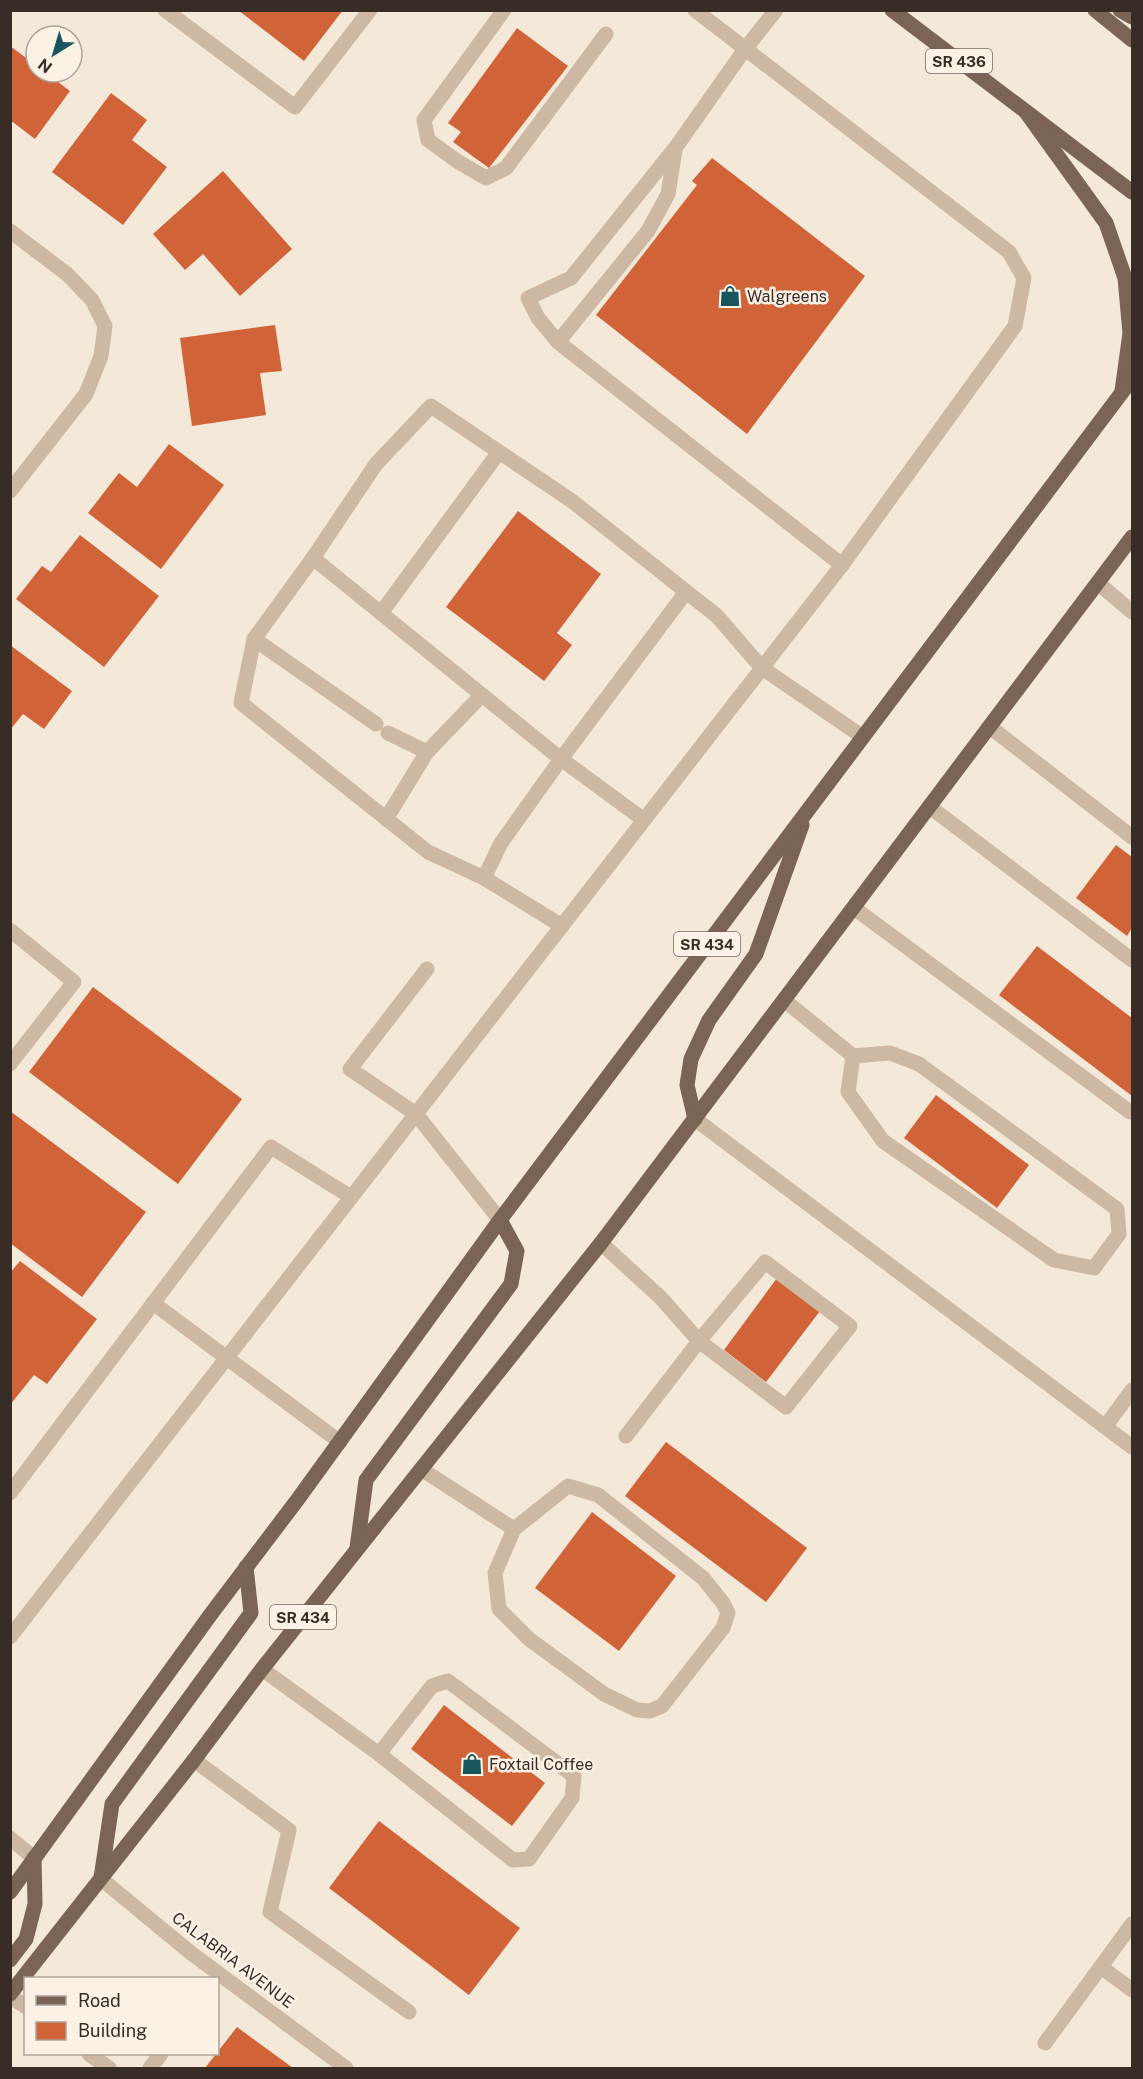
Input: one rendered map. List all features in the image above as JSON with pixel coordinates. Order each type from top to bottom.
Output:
[{"type":"main road","name":"SR 436","points":[[892,10],[1132,192]]},
{"type":"main road","points":[[1095,10],[1132,40]]},
{"type":"main road","points":[[1120,10],[1132,17]]},
{"type":"main road","points":[[1026,112],[1106,224],[1125,278],[1130,333],[1122,393]]},
{"type":"main road","name":"SR 434","points":[[10,1892],[500,1220],[1132,380]]},
{"type":"main road","name":"SR 434","points":[[10,1995],[357,1548],[601,1243],[1132,538]]},
{"type":"main road","points":[[695,1119],[687,1085],[691,1059],[709,1020],[756,954],[807,811]]},
{"type":"main road","points":[[357,1548],[366,1480],[511,1284],[517,1251],[500,1220]]},
{"type":"main road","points":[[100,1878],[112,1804],[251,1613],[246,1567]]},
{"type":"main road","points":[[10,1960],[26,1939],[35,1904],[34,1858]]},
{"type":"street","points":[[165,10],[296,107],[370,10]]},
{"type":"street","points":[[504,10],[424,120],[428,140],[486,178],[506,168],[606,34]]},
{"type":"street","points":[[10,1637],[842,565],[1015,326],[1024,278],[1009,252],[695,10]]},
{"type":"street","points":[[776,10],[745,49],[676,147],[571,278],[528,298],[538,318],[558,342],[842,565]]},
{"type":"street","points":[[558,342],[648,231],[668,194],[676,147]]},
{"type":"street","points":[[10,231],[67,274],[92,300],[105,326],[101,356],[86,394],[10,491]]},
{"type":"street","points":[[562,926],[483,878],[428,852],[241,703],[254,639],[313,558],[376,464],[431,406],[572,501],[717,616],[762,668],[863,737]]},
{"type":"street","points":[[381,613],[499,452]]},
{"type":"street","points":[[313,558],[561,759],[644,820]]},
{"type":"street","points":[[1098,583],[1132,612]]},
{"type":"street","points":[[483,878],[501,843],[686,592]]},
{"type":"street","points":[[254,639],[382,729],[428,752]]},
{"type":"street","points":[[386,819],[428,752],[482,695]]},
{"type":"street","points":[[990,727],[1132,837]]},
{"type":"street","points":[[930,807],[1132,960]]},
{"type":"street","points":[[854,908],[1130,1112]]},
{"type":"street","points":[[10,930],[74,982],[10,1064]]},
{"type":"street","points":[[427,969],[350,1069],[416,1114],[500,1220]]},
{"type":"street","points":[[784,1000],[853,1056],[890,1053],[919,1064],[1117,1209],[1119,1234],[1094,1268],[1054,1260],[883,1141],[848,1092],[853,1056]]},
{"type":"street","points":[[695,1119],[1132,1447]]},
{"type":"street","points":[[10,1493],[271,1147],[351,1197]]},
{"type":"street","points":[[601,1243],[661,1298],[699,1341],[786,1407],[850,1326],[765,1262],[699,1341],[626,1436]]},
{"type":"street","points":[[153,1303],[339,1442]]},
{"type":"street","points":[[1105,1426],[1132,1390]]},
{"type":"street","points":[[421,1469],[514,1529]]},
{"type":"street","points":[[568,1486],[598,1495],[703,1578],[729,1613],[723,1628],[662,1706],[650,1711],[637,1710],[604,1694],[529,1639],[499,1609],[495,1573],[514,1529],[568,1486]]},
{"type":"street","points":[[262,1669],[379,1754],[513,1860],[529,1859],[572,1798],[574,1776],[448,1681],[432,1686],[379,1754]]},
{"type":"street","points":[[194,1760],[289,1830],[270,1912],[409,2012]]},
{"type":"street","points":[[10,1838],[34,1858]]},
{"type":"street","name":"CALABRIA AVENUE","points":[[100,1878],[218,1976],[346,2068]]},
{"type":"street","points":[[1046,2043],[1132,1924]]},
{"type":"street","points":[[1101,1967],[1132,1990]]},
{"type":"street","points":[[10,1995],[24,2006]]},
{"type":"street","points":[[90,2055],[109,2068]]},
{"type":"street","points":[[150,2068],[160,2055]]},
{"type":"building","points":[[238,10],[343,10],[304,61]]},
{"type":"building","points":[[517,28],[568,66],[489,168],[453,142],[461,132],[448,123]]},
{"type":"building","points":[[10,46],[24,56],[24,84],[61,84],[70,91],[35,139],[10,120]]},
{"type":"building","points":[[111,93],[147,120],[132,140],[167,167],[123,225],[52,172]]},
{"type":"building","points":[[712,158],[865,276],[747,434],[596,315],[697,185],[692,181]]},
{"type":"building","points":[[223,171],[292,249],[240,296],[203,254],[185,270],[153,234]]},
{"type":"building","points":[[275,325],[282,371],[260,373],[266,415],[192,426],[180,338]]},
{"type":"building","points":[[169,444],[224,485],[161,569],[88,513],[119,473],[137,487]]},
{"type":"building","points":[[518,511],[601,574],[557,633],[572,645],[544,681],[446,607]]},
{"type":"building","points":[[80,535],[159,596],[104,667],[16,599],[42,566],[51,572]]},
{"type":"building","points":[[10,645],[72,691],[44,729],[23,714],[10,730]]},
{"type":"building","points":[[1116,845],[1132,857],[1132,928],[1127,936],[1076,898]]},
{"type":"building","points":[[1037,946],[1132,1018],[1132,1096],[999,995]]},
{"type":"building","points":[[93,987],[242,1099],[178,1184],[29,1072]]},
{"type":"building","points":[[936,1095],[1029,1165],[997,1208],[904,1138]]},
{"type":"building","points":[[10,1111],[146,1212],[82,1297],[10,1243]]},
{"type":"building","points":[[20,1261],[97,1319],[47,1384],[34,1375],[10,1405],[10,1273]]},
{"type":"building","points":[[777,1278],[820,1311],[766,1382],[724,1350]]},
{"type":"building","points":[[666,1442],[807,1548],[766,1602],[625,1496]]},
{"type":"building","points":[[592,1512],[676,1576],[619,1651],[535,1588]]},
{"type":"building","points":[[444,1705],[545,1783],[512,1826],[411,1749]]},
{"type":"building","points":[[379,1821],[520,1928],[469,1995],[329,1888]]},
{"type":"building","points":[[237,2027],[293,2068],[205,2068],[215,2055],[219,2055],[219,2050]]},
{"type":"place","name":"Walgreens","points":[[730,296]]},
{"type":"place","name":"Foxtail Coffee","points":[[472,1764]]}]
